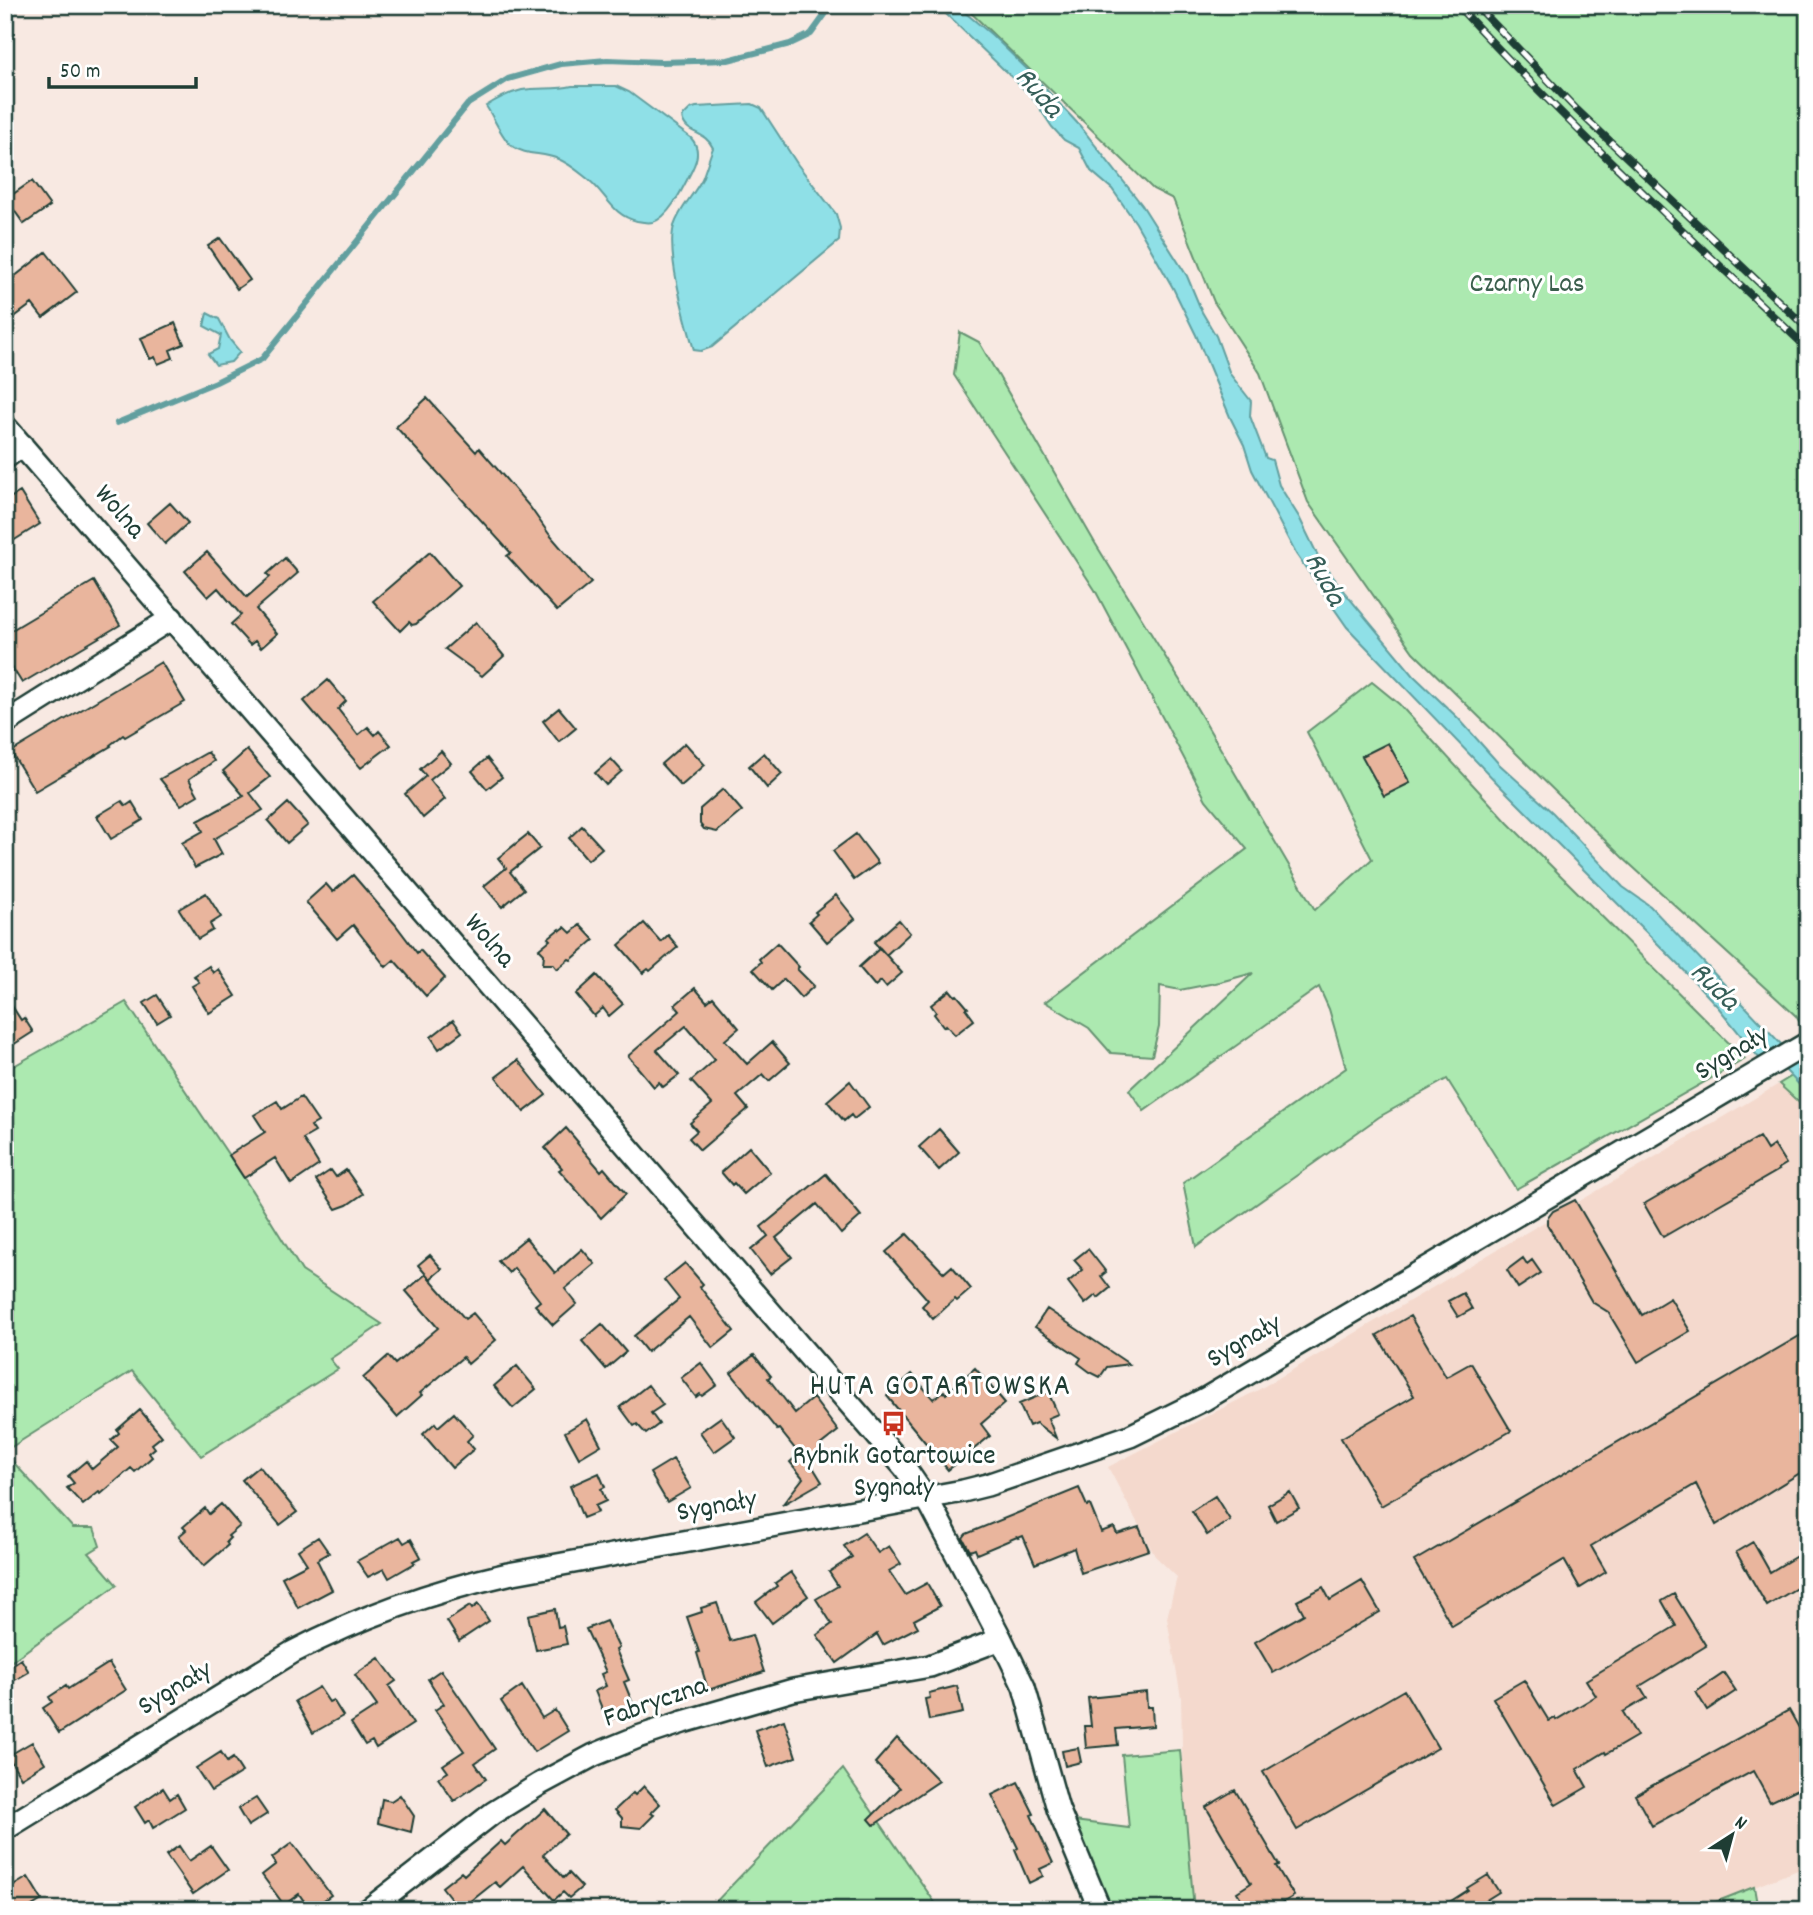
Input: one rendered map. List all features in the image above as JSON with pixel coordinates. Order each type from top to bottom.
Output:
[{"type":"street","name":"Wolna","points":[[5,426],[13,452],[172,618],[897,1458],[925,1498]]},
{"type":"street","points":[[5,723],[172,618]]},
{"type":"street","name":"Sygnały","points":[[5,1829],[284,1657],[331,1633],[395,1606],[509,1574],[987,1485],[1130,1436],[1205,1399],[1808,1042]]},
{"type":"street","points":[[925,1498],[1024,1687],[1058,1809],[1100,1910]]},
{"type":"street","name":"Fabryczna","points":[[368,1910],[493,1813],[594,1755],[683,1722],[793,1690],[930,1666],[1001,1639]]},
{"type":"shaded area","points":[[1779,1084],[1808,1111],[1808,1866],[1695,1910],[1193,1910],[1184,1838],[1181,1697],[1167,1618],[1177,1577],[1155,1556],[1108,1467],[1258,1390]]},
{"type":"green space","name":"Czarny Las","points":[[963,5],[1808,5],[1808,1036],[1796,1016],[1622,857],[1413,652],[1308,502],[1260,373],[1214,302],[1173,199],[1153,189]]},
{"type":"green space","points":[[960,332],[979,342],[1095,543],[1192,700],[1315,910],[1372,859],[1307,732],[1372,682],[1399,704],[1508,823],[1745,1059],[1516,1189],[1447,1079],[1379,1117],[1196,1247],[1183,1183],[1346,1068],[1329,1009],[1319,987],[1144,1111],[1129,1090],[1253,973],[1180,990],[1160,986],[1159,1027],[1152,1056],[1111,1053],[1089,1028],[1045,1002],[1247,849],[1206,800],[1095,590],[954,375]]},
{"type":"green space","points":[[126,1002],[244,1178],[302,1271],[382,1324],[330,1359],[338,1369],[201,1456],[132,1371],[5,1451],[5,1071]]},
{"type":"green space","points":[[1808,1066],[1808,1111],[1779,1084]]},
{"type":"green space","points":[[5,1453],[73,1528],[94,1528],[100,1546],[89,1553],[117,1585],[5,1666]]},
{"type":"green space","points":[[1180,1750],[1194,1910],[1110,1910],[1074,1821],[1129,1828],[1122,1755]]},
{"type":"green space","points":[[843,1769],[940,1910],[708,1910]]},
{"type":"green space","points":[[1754,1887],[1758,1910],[1695,1910]]},
{"type":"water","name":"Ruda","points":[[935,5],[956,5],[992,35],[1080,126],[1142,205],[1187,276],[1202,312],[1216,336],[1230,374],[1251,401],[1250,416],[1266,458],[1272,460],[1279,485],[1299,517],[1318,556],[1345,593],[1414,676],[1459,719],[1499,764],[1553,813],[1623,887],[1650,906],[1782,1045],[1759,1058],[1718,1007],[1679,965],[1502,788],[1347,627],[1296,554],[1252,470],[1244,445],[1196,335],[1136,223],[1112,189],[1091,171],[1079,148],[1064,140],[1052,127],[1032,97]]},
{"type":"water","points":[[616,86],[629,92],[691,138],[697,152],[694,166],[674,203],[659,219],[647,222],[628,218],[589,180],[566,163],[512,146],[486,106],[503,96],[522,90]]},
{"type":"water","points":[[752,104],[761,108],[798,165],[836,214],[840,228],[839,241],[712,347],[701,351],[694,350],[678,288],[672,238],[674,226],[702,179],[713,148],[705,138],[687,127],[682,117],[696,107]]},
{"type":"water","points":[[207,313],[219,319],[240,352],[231,362],[216,365],[208,354],[218,349],[221,335],[204,326]]},
{"type":"water","points":[[1799,1061],[1808,1068],[1808,1094],[1785,1070]]},
{"type":"building","points":[[32,181],[50,206],[24,224],[6,199]]},
{"type":"building","points":[[220,238],[250,280],[237,289],[208,246]]},
{"type":"building","points":[[46,252],[77,292],[43,318],[32,304],[5,324],[5,284]]},
{"type":"building","points":[[175,323],[184,344],[170,350],[173,358],[158,364],[155,357],[150,359],[141,338]]},
{"type":"building","points":[[427,398],[476,452],[479,448],[591,583],[557,611],[507,556],[511,553],[396,427]]},
{"type":"building","points":[[20,492],[40,524],[5,546],[5,501]]},
{"type":"building","points":[[170,503],[188,523],[165,544],[147,523]]},
{"type":"building","points":[[207,552],[247,597],[270,577],[267,574],[285,558],[298,573],[256,609],[277,634],[261,648],[255,641],[250,645],[231,624],[241,615],[218,588],[208,597],[185,571]]},
{"type":"building","points":[[430,552],[459,586],[416,624],[409,622],[400,631],[373,601]]},
{"type":"building","points":[[94,581],[120,625],[22,683],[5,656],[5,634]]},
{"type":"building","points":[[476,622],[504,656],[482,676],[445,649]]},
{"type":"building","points":[[161,662],[185,702],[125,737],[123,735],[111,746],[35,791],[11,752]]},
{"type":"building","points":[[328,680],[346,701],[338,709],[358,735],[368,727],[375,735],[379,731],[391,745],[361,768],[304,701]]},
{"type":"building","points":[[559,708],[576,728],[559,742],[543,721]]},
{"type":"building","points":[[685,743],[705,765],[681,786],[661,764]]},
{"type":"building","points":[[1388,743],[1410,783],[1384,796],[1362,756]]},
{"type":"building","points":[[247,750],[270,777],[250,793],[263,810],[214,839],[222,854],[195,868],[182,843],[203,831],[198,821],[244,796],[223,771]]},
{"type":"building","points":[[441,751],[451,763],[430,780],[445,799],[423,818],[405,794],[426,776],[420,769]]},
{"type":"building","points":[[208,752],[214,761],[189,779],[198,795],[181,805],[160,779]]},
{"type":"building","points":[[764,753],[782,774],[767,788],[749,766]]},
{"type":"building","points":[[487,758],[502,777],[487,789],[472,771]]},
{"type":"building","points":[[611,759],[622,771],[606,785],[595,773]]},
{"type":"building","points":[[723,789],[742,811],[717,832],[704,829],[700,824],[700,809]]},
{"type":"building","points":[[122,801],[126,806],[132,802],[143,820],[111,839],[97,816]]},
{"type":"building","points":[[288,803],[308,825],[287,843],[268,821]]},
{"type":"building","points":[[582,826],[602,848],[588,860],[569,838]]},
{"type":"building","points":[[528,834],[540,848],[510,872],[524,889],[502,907],[484,886],[506,868],[498,858]]},
{"type":"building","points":[[856,834],[878,863],[854,880],[833,851]]},
{"type":"building","points":[[353,875],[417,953],[420,950],[445,978],[426,996],[394,960],[386,967],[353,925],[337,939],[306,902],[326,884],[333,892]]},
{"type":"building","points":[[206,893],[221,917],[210,924],[213,930],[198,939],[179,909]]},
{"type":"building","points":[[836,895],[855,919],[827,942],[809,921],[817,914],[815,912]]},
{"type":"building","points":[[899,920],[910,933],[886,955],[874,942]]},
{"type":"building","points":[[644,923],[661,942],[668,935],[678,947],[650,971],[648,969],[643,973],[619,945]]},
{"type":"building","points":[[580,925],[594,940],[557,969],[553,964],[543,964],[544,954],[539,949],[550,940],[548,938],[559,929],[560,931],[565,927],[571,933]]},
{"type":"building","points":[[777,943],[814,986],[801,998],[784,979],[772,990],[753,969],[761,962],[759,959]]},
{"type":"building","points":[[880,948],[902,973],[886,987],[881,981],[875,986],[859,967]]},
{"type":"building","points":[[209,966],[213,973],[218,969],[236,996],[209,1013],[192,986],[199,982],[194,976]]},
{"type":"building","points":[[597,975],[623,1004],[609,1016],[603,1008],[594,1016],[576,994]]},
{"type":"building","points":[[695,988],[707,1002],[713,997],[739,1028],[725,1040],[747,1064],[772,1042],[790,1063],[769,1081],[763,1074],[737,1096],[748,1109],[700,1150],[689,1138],[697,1131],[690,1123],[712,1104],[691,1081],[715,1060],[686,1026],[657,1050],[679,1075],[663,1087],[659,1082],[654,1087],[628,1056],[680,1011],[675,1005]]},
{"type":"building","points":[[950,990],[968,1008],[966,1009],[974,1020],[955,1035],[946,1025],[944,1027],[931,1005]]},
{"type":"building","points":[[5,995],[21,1020],[24,1018],[33,1032],[5,1050]]},
{"type":"building","points":[[157,995],[170,1015],[157,1023],[144,1003]]},
{"type":"building","points":[[453,1020],[462,1032],[439,1049],[431,1037]]},
{"type":"building","points":[[518,1060],[546,1095],[524,1112],[496,1077]]},
{"type":"building","points":[[850,1081],[869,1107],[854,1119],[851,1115],[844,1121],[827,1101]]},
{"type":"building","points":[[301,1097],[318,1122],[311,1126],[315,1132],[303,1139],[319,1165],[291,1184],[275,1158],[244,1178],[229,1155],[265,1132],[254,1115],[277,1101],[282,1109]]},
{"type":"building","points":[[566,1128],[601,1171],[604,1168],[626,1194],[601,1218],[559,1170],[562,1168],[545,1148]]},
{"type":"building","points":[[939,1129],[959,1152],[939,1170],[919,1147]]},
{"type":"building","points":[[1759,1137],[1767,1150],[1774,1145],[1786,1164],[1663,1237],[1644,1204]]},
{"type":"building","points":[[749,1147],[770,1172],[744,1194],[721,1172]]},
{"type":"building","points":[[331,1170],[336,1177],[346,1170],[363,1194],[336,1209],[316,1180]]},
{"type":"building","points":[[826,1174],[861,1216],[841,1234],[817,1204],[776,1238],[792,1257],[770,1274],[751,1250],[768,1236],[761,1227]]},
{"type":"building","points":[[1575,1200],[1642,1315],[1670,1298],[1690,1331],[1638,1362],[1608,1312],[1592,1302],[1547,1224],[1553,1211]]},
{"type":"building","points":[[907,1234],[944,1273],[952,1266],[971,1289],[933,1319],[922,1306],[928,1300],[886,1252]]},
{"type":"building","points":[[526,1238],[555,1273],[582,1249],[595,1264],[565,1289],[577,1304],[553,1325],[535,1305],[540,1301],[514,1268],[509,1273],[498,1261]]},
{"type":"building","points":[[1088,1249],[1106,1272],[1101,1276],[1110,1288],[1085,1304],[1068,1282],[1083,1270],[1074,1260]]},
{"type":"building","points":[[430,1255],[442,1269],[430,1279],[418,1265]]},
{"type":"building","points":[[1523,1258],[1527,1264],[1532,1260],[1541,1273],[1518,1288],[1507,1270]]},
{"type":"building","points":[[685,1263],[703,1284],[700,1287],[734,1331],[713,1348],[689,1317],[647,1352],[634,1336],[679,1299],[664,1280]]},
{"type":"building","points":[[426,1274],[465,1319],[473,1313],[496,1340],[468,1364],[463,1357],[420,1393],[422,1395],[397,1417],[363,1378],[388,1356],[395,1364],[438,1328],[406,1291]]},
{"type":"building","points":[[1463,1293],[1472,1309],[1458,1317],[1448,1301]]},
{"type":"building","points":[[1047,1309],[1129,1364],[1107,1367],[1100,1377],[1090,1372],[1078,1363],[1081,1358],[1035,1327]]},
{"type":"building","points":[[1410,1316],[1446,1377],[1471,1363],[1511,1431],[1381,1506],[1341,1438],[1414,1396],[1377,1335]]},
{"type":"building","points":[[602,1324],[626,1352],[606,1369],[582,1341]]},
{"type":"building","points":[[1808,1331],[1808,1468],[1716,1525],[1696,1484],[1591,1546],[1606,1572],[1580,1588],[1564,1560],[1452,1626],[1414,1561]]},
{"type":"building","points":[[754,1355],[795,1413],[813,1398],[838,1431],[808,1459],[822,1482],[782,1505],[803,1478],[790,1462],[799,1454],[731,1373]]},
{"type":"building","points":[[701,1363],[717,1385],[702,1396],[700,1394],[696,1397],[681,1378]]},
{"type":"building","points":[[517,1366],[536,1389],[513,1408],[494,1386]]},
{"type":"building","points":[[975,1368],[1005,1403],[981,1424],[990,1436],[948,1470],[887,1396],[912,1374],[933,1399],[944,1391],[946,1394]]},
{"type":"building","points":[[648,1385],[663,1405],[651,1413],[659,1424],[646,1434],[637,1424],[634,1426],[620,1407]]},
{"type":"building","points":[[1048,1392],[1058,1414],[1048,1418],[1056,1438],[1036,1423],[1029,1426],[1019,1404]]},
{"type":"building","points":[[140,1410],[162,1436],[152,1444],[155,1448],[149,1453],[152,1457],[135,1472],[131,1468],[101,1494],[99,1492],[83,1505],[67,1488],[74,1483],[68,1476],[86,1461],[92,1469],[118,1447],[111,1440],[119,1433],[117,1430]]},
{"type":"building","points":[[454,1413],[473,1435],[467,1441],[474,1449],[452,1468],[423,1434],[435,1423],[438,1427]]},
{"type":"building","points":[[721,1417],[735,1437],[714,1452],[700,1432]]},
{"type":"building","points":[[587,1419],[601,1445],[579,1458],[565,1432]]},
{"type":"building","points":[[673,1459],[691,1488],[667,1502],[650,1473]]},
{"type":"building","points":[[259,1466],[297,1512],[280,1525],[242,1480]]},
{"type":"building","points":[[599,1473],[605,1487],[601,1489],[606,1501],[595,1506],[598,1512],[583,1518],[570,1486]]},
{"type":"building","points":[[1079,1488],[1087,1506],[1090,1505],[1101,1532],[1114,1527],[1117,1534],[1139,1527],[1149,1550],[1081,1573],[1074,1548],[1035,1564],[1023,1536],[977,1554],[975,1549],[970,1551],[963,1538],[966,1534]]},
{"type":"building","points":[[1290,1492],[1299,1508],[1276,1521],[1268,1505]]},
{"type":"building","points":[[1215,1496],[1230,1520],[1207,1535],[1192,1511]]},
{"type":"building","points":[[221,1504],[240,1526],[228,1536],[228,1545],[204,1566],[179,1536],[186,1530],[183,1527],[205,1508],[209,1514]]},
{"type":"building","points":[[864,1533],[878,1553],[889,1546],[901,1564],[889,1571],[905,1595],[927,1583],[940,1606],[914,1620],[918,1627],[883,1645],[877,1634],[837,1663],[817,1635],[832,1624],[816,1599],[838,1586],[829,1572],[852,1557],[844,1546]]},
{"type":"building","points":[[318,1537],[329,1553],[317,1560],[332,1590],[298,1608],[282,1577],[307,1564],[298,1550]]},
{"type":"building","points":[[400,1537],[404,1543],[411,1539],[421,1557],[389,1578],[384,1569],[368,1577],[357,1561]]},
{"type":"building","points":[[1753,1542],[1770,1572],[1800,1554],[1808,1567],[1808,1581],[1767,1606],[1736,1552]]},
{"type":"building","points":[[791,1572],[808,1596],[772,1623],[756,1602]]},
{"type":"building","points":[[1362,1581],[1380,1612],[1273,1673],[1255,1642],[1304,1614],[1297,1601],[1323,1587],[1330,1600]]},
{"type":"building","points":[[1674,1594],[1706,1646],[1640,1686],[1647,1698],[1623,1712],[1637,1736],[1577,1769],[1587,1787],[1556,1805],[1493,1698],[1524,1680],[1549,1721],[1555,1718],[1556,1720],[1596,1696],[1586,1680],[1676,1626],[1662,1601]]},
{"type":"building","points":[[717,1603],[730,1641],[752,1635],[764,1672],[708,1690],[687,1617],[702,1612],[701,1608]]},
{"type":"building","points":[[478,1604],[489,1621],[459,1641],[447,1621]]},
{"type":"building","points":[[555,1609],[558,1627],[563,1626],[567,1644],[536,1650],[528,1615]]},
{"type":"building","points":[[606,1621],[619,1648],[616,1650],[629,1680],[624,1682],[635,1709],[607,1721],[595,1691],[606,1686],[601,1674],[606,1672],[586,1629]]},
{"type":"building","points":[[379,1658],[396,1681],[389,1686],[413,1724],[376,1748],[372,1741],[365,1745],[351,1723],[377,1706],[355,1675]]},
{"type":"building","points":[[21,1659],[29,1672],[15,1680],[7,1668]]},
{"type":"building","points":[[109,1663],[126,1690],[59,1733],[43,1708],[52,1702],[49,1697],[66,1686],[68,1689]]},
{"type":"building","points":[[441,1670],[495,1749],[475,1763],[486,1779],[454,1801],[438,1778],[448,1772],[443,1765],[464,1751],[435,1710],[444,1704],[428,1679]]},
{"type":"building","points":[[1724,1673],[1736,1691],[1707,1710],[1696,1692]]},
{"type":"building","points":[[522,1686],[542,1718],[555,1710],[568,1731],[534,1752],[501,1701]]},
{"type":"building","points":[[957,1686],[963,1713],[929,1720],[925,1699],[930,1698],[929,1693]]},
{"type":"building","points":[[319,1687],[329,1702],[333,1700],[343,1716],[313,1733],[295,1701]]},
{"type":"building","points":[[1404,1690],[1438,1748],[1297,1830],[1263,1772]]},
{"type":"building","points":[[1146,1692],[1147,1707],[1152,1707],[1153,1726],[1116,1729],[1118,1745],[1086,1748],[1084,1726],[1091,1726],[1088,1698]]},
{"type":"building","points":[[1789,1710],[1808,1744],[1808,1784],[1770,1802],[1753,1771],[1652,1826],[1635,1795]]},
{"type":"building","points":[[784,1720],[796,1757],[768,1767],[755,1730]]},
{"type":"building","points":[[897,1738],[939,1781],[874,1825],[869,1819],[900,1788],[875,1763]]},
{"type":"building","points":[[32,1742],[45,1763],[21,1778],[8,1756]]},
{"type":"building","points":[[1078,1748],[1081,1762],[1065,1766],[1062,1751]]},
{"type":"building","points":[[221,1752],[227,1762],[233,1758],[242,1772],[211,1791],[196,1768]]},
{"type":"building","points":[[1018,1782],[1053,1863],[1040,1869],[1043,1876],[1029,1883],[1015,1850],[1018,1848],[992,1795]]},
{"type":"building","points":[[644,1786],[660,1804],[651,1813],[654,1815],[641,1828],[622,1826],[622,1818],[615,1810]]},
{"type":"building","points":[[163,1788],[170,1799],[177,1794],[185,1808],[153,1828],[149,1820],[145,1823],[135,1807]]},
{"type":"building","points":[[1235,1790],[1294,1896],[1270,1910],[1248,1910],[1237,1892],[1251,1883],[1206,1807]]},
{"type":"building","points":[[400,1795],[414,1816],[411,1832],[378,1823],[382,1799],[391,1801]]},
{"type":"building","points":[[256,1798],[267,1814],[248,1826],[238,1809]]},
{"type":"building","points":[[545,1809],[566,1834],[543,1855],[564,1878],[569,1873],[582,1887],[569,1898],[563,1892],[554,1900],[523,1866],[500,1887],[495,1882],[460,1910],[442,1887],[461,1872],[464,1875],[501,1841],[505,1845]]},
{"type":"building","points":[[292,1843],[331,1895],[310,1910],[299,1894],[284,1905],[262,1875],[276,1864],[272,1858]]},
{"type":"building","points":[[179,1846],[189,1861],[211,1846],[228,1870],[193,1894],[166,1855]]},
{"type":"building","points":[[1488,1875],[1499,1892],[1470,1910],[1437,1910],[1468,1890],[1467,1888]]},
{"type":"building","points":[[28,1877],[42,1900],[25,1910],[9,1910],[5,1903],[5,1891]]},
{"type":"waterway","points":[[117,423],[216,382],[262,359],[468,104],[508,79],[561,64],[607,60],[728,60],[790,44],[811,34],[832,5]]},
{"type":"railway","points":[[1457,5],[1585,137],[1808,349]]},
{"type":"railway","points":[[1476,5],[1577,110],[1808,329]]},
{"type":"place","name":"Rybnik Gotartowice Sygnały","points":[[894,1424]]},
{"type":"district","name":"HUTA GOTARTOWSKA","points":[[941,1388]]}]
